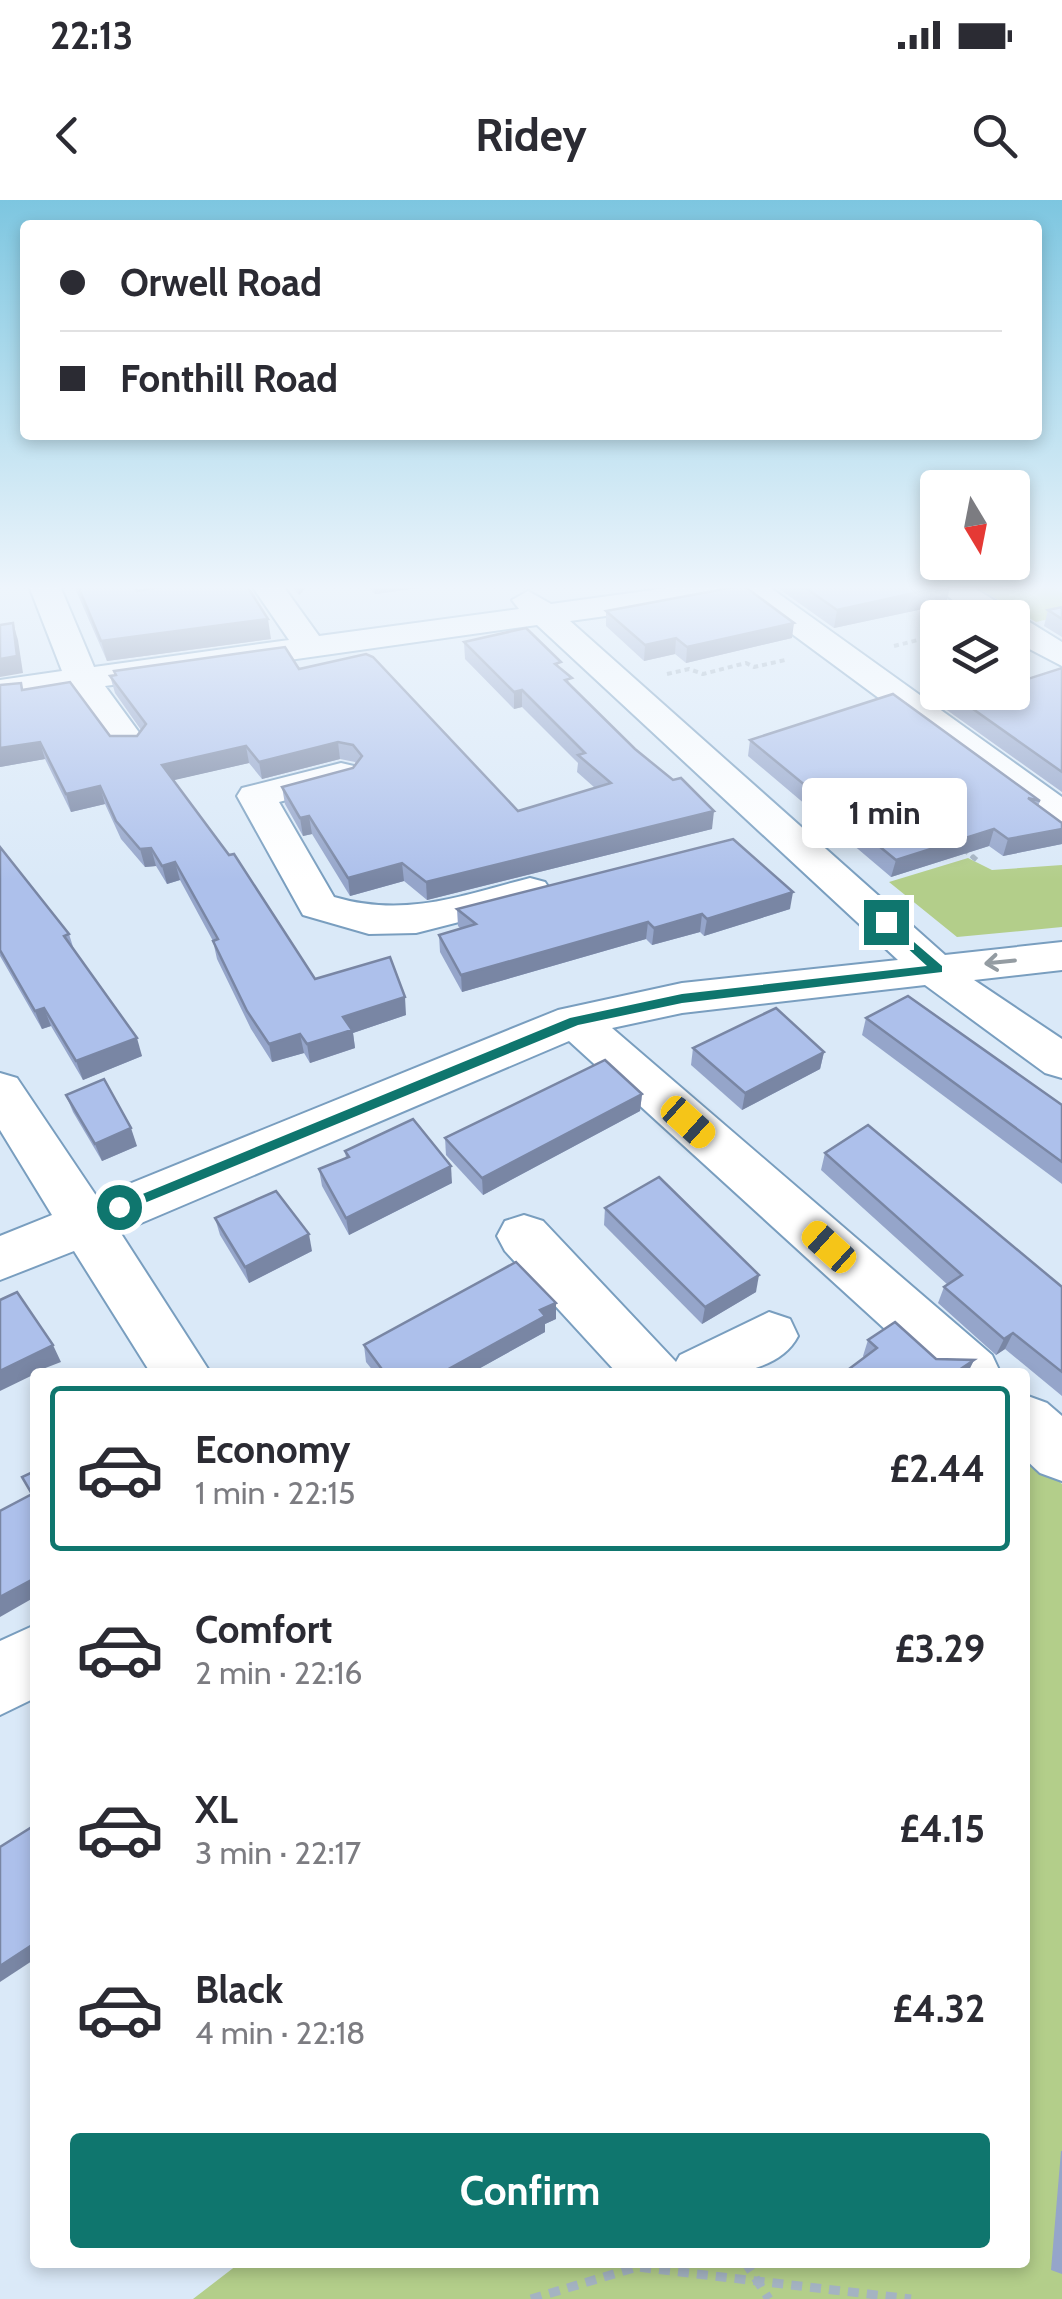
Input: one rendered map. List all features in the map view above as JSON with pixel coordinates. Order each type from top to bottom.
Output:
[{"type":"street","points":[[0,690],[41,684]]},
{"type":"street","points":[[86,684],[128,742]]},
{"type":"street","points":[[623,684],[955,988],[1062,1062]]},
{"type":"street","points":[[880,684],[1062,815]]},
{"type":"street","points":[[341,774],[256,796],[318,906],[369,922],[416,920],[571,880]]},
{"type":"street","points":[[725,842],[783,827]]},
{"type":"street","points":[[0,1259],[575,1021],[682,998],[1062,956]]},
{"type":"street","points":[[575,1021],[965,1368]]},
{"type":"street","points":[[0,1090],[178,1368]]},
{"type":"street","points":[[524,1236],[648,1368]]},
{"type":"street","points":[[709,1368],[769,1336]]},
{"type":"street","points":[[1030,1425],[1062,1454]]},
{"type":"street","points":[[0,1680],[30,1662]]},
{"type":"path","points":[[949,838],[979,862]]},
{"type":"path","points":[[531,2299],[634,2268]]},
{"type":"path","points":[[648,2268],[911,2299]]},
{"type":"path","points":[[749,2268],[770,2299]]},
{"type":"green space","points":[[968,858],[992,870],[1062,865],[1062,927],[957,937],[889,882]]},
{"type":"green space","points":[[1030,1455],[1062,1484],[1062,2299],[193,2299],[233,2268],[1030,2268]]},
{"type":"building","points":[[21,684],[22,690],[71,684],[110,736],[137,736],[146,724],[116,684],[398,684],[518,811],[611,783],[578,755],[585,753],[522,690],[514,692],[506,684],[569,684],[635,749],[673,780],[681,778],[714,811],[426,882],[402,863],[348,878],[309,816],[300,818],[282,787],[353,768],[362,756],[353,745],[338,742],[259,762],[246,746],[162,765],[229,855],[234,854],[315,979],[390,957],[405,997],[343,1017],[352,1030],[307,1044],[300,1034],[269,1044],[247,1011],[213,941],[218,939],[175,862],[162,866],[151,848],[140,849],[116,821],[100,786],[66,794],[40,742],[0,748],[0,685]]},
{"type":"building","points":[[1030,684],[1062,684],[1062,772],[974,710],[1030,710]]},
{"type":"building","points":[[893,694],[1040,801],[1028,798],[1062,823],[1062,829],[1008,839],[994,829],[896,860],[750,740]]},
{"type":"building","points":[[733,839],[793,892],[707,919],[702,914],[654,928],[648,922],[461,975],[439,935],[476,924],[457,909]]},
{"type":"building","points":[[0,847],[69,934],[64,936],[137,1038],[76,1061],[44,1008],[35,1011],[0,950]]},
{"type":"building","points":[[908,996],[1062,1105],[1062,1162],[866,1018]]},
{"type":"building","points":[[776,1008],[824,1052],[745,1093],[693,1048]]},
{"type":"building","points":[[605,1060],[642,1094],[482,1178],[445,1138]]},
{"type":"building","points":[[104,1079],[131,1128],[95,1144],[66,1095]]},
{"type":"building","points":[[413,1119],[451,1166],[346,1218],[319,1169],[349,1157],[345,1151]]},
{"type":"building","points":[[868,1125],[1062,1287],[1062,1372],[1013,1333],[1004,1339],[944,1287],[962,1275],[825,1153]]},
{"type":"building","points":[[659,1177],[759,1275],[705,1307],[605,1208]]},
{"type":"building","points":[[276,1191],[309,1234],[245,1267],[215,1218]]},
{"type":"building","points":[[516,1262],[556,1303],[540,1310],[545,1316],[450,1368],[381,1368],[364,1345]]},
{"type":"building","points":[[17,1292],[53,1345],[0,1371],[0,1300]]},
{"type":"building","points":[[895,1322],[936,1359],[974,1360],[962,1368],[850,1368],[877,1348],[868,1340]]},
{"type":"building","points":[[30,1473],[30,1491],[22,1477]]},
{"type":"building","points":[[30,1495],[30,1581],[0,1597],[0,1511]]},
{"type":"building","points":[[30,1828],[30,1946],[0,1966],[0,1847]]},
{"type":"route","points":[[119,1207],[575,1021],[682,998],[938,969],[886,922]]}]
